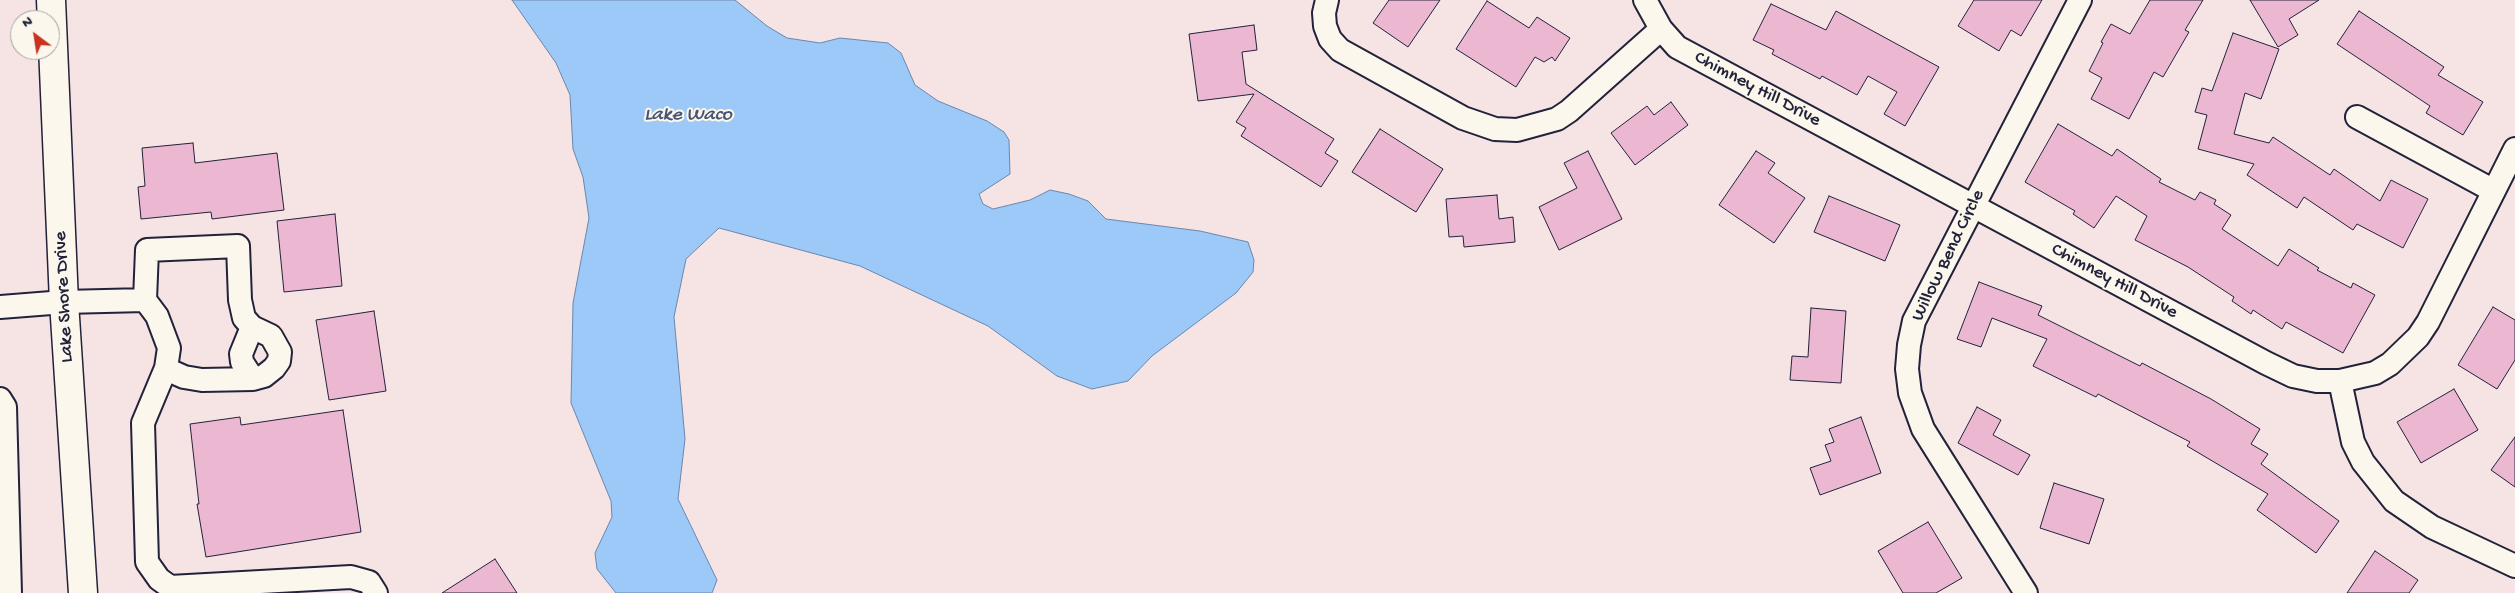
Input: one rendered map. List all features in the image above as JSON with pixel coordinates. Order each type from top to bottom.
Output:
[{"type":"main road","name":"Lake Shore Drive","points":[[51,0],[64,302],[83,593]]},
{"type":"street","points":[[1327,0],[1324,14],[1325,26],[1330,39],[1340,50],[1463,118],[1495,128],[1517,130],[1557,119],[1662,29]]},
{"type":"street","name":"Chimney Hill Drive","points":[[1645,0],[1662,29],[1677,47],[2266,363],[2293,376],[2317,381],[2340,381],[2375,372],[2390,364],[2418,337],[2515,149]]},
{"type":"street","name":"Willow Bend Circle","points":[[2026,593],[1923,429],[1910,393],[1908,361],[1914,321],[2080,0]]},
{"type":"street","points":[[2357,117],[2494,190]]},
{"type":"street","points":[[149,593],[143,423],[166,370],[169,348],[157,316],[145,300],[147,250],[238,246],[240,300],[244,318],[252,327],[271,336],[280,352],[274,368],[264,376],[253,379],[202,380],[184,377],[166,370]]},
{"type":"street","points":[[0,307],[64,302],[145,300]]},
{"type":"street","points":[[252,327],[241,354],[244,368],[253,379]]},
{"type":"street","points":[[2340,381],[2353,442],[2363,462],[2394,500],[2432,527],[2515,566]]},
{"type":"street","points":[[0,399],[5,407],[10,593]]},
{"type":"street","points":[[147,562],[158,579],[170,587],[351,577],[370,582],[376,593]]},
{"type":"water","name":"Lake Waco","points":[[512,0],[735,0],[767,26],[787,38],[820,43],[840,38],[888,43],[901,53],[915,85],[938,101],[987,121],[1004,132],[1009,140],[1010,174],[979,194],[983,204],[993,209],[1030,200],[1050,190],[1069,194],[1088,201],[1106,219],[1200,231],[1248,242],[1254,260],[1253,272],[1236,293],[1152,356],[1128,381],[1092,389],[1057,376],[988,326],[860,266],[719,228],[686,259],[674,317],[685,439],[678,499],[717,580],[712,593],[616,593],[597,569],[595,553],[612,517],[611,501],[571,403],[573,303],[589,218],[583,177],[573,149],[570,95],[556,63]]},
{"type":"building","points":[[1389,0],[1440,0],[1408,47],[1373,23]]},
{"type":"building","points":[[1974,0],[2042,0],[2021,36],[2011,30],[1999,51],[1958,26]]},
{"type":"building","points":[[2150,0],[2203,0],[2185,30],[2189,32],[2163,77],[2154,72],[2129,119],[2091,99],[2102,78],[2089,71],[2111,24],[2130,34]]},
{"type":"building","points":[[2250,0],[2319,0],[2289,19],[2298,35],[2278,47]]},
{"type":"building","points":[[1487,1],[1529,28],[1537,17],[1570,38],[1555,61],[1552,57],[1544,62],[1535,57],[1516,87],[1456,49]]},
{"type":"building","points":[[1771,4],[1826,30],[1836,11],[1939,67],[1905,126],[1884,114],[1897,92],[1868,76],[1857,95],[1822,76],[1820,79],[1772,54],[1774,50],[1753,40]]},
{"type":"building","points":[[2359,11],[2444,67],[2438,75],[2483,102],[2463,135],[2426,113],[2430,106],[2337,44]]},
{"type":"building","points":[[1254,25],[1257,50],[1242,52],[1246,84],[1334,139],[1325,153],[1338,161],[1321,187],[1241,136],[1246,128],[1236,122],[1254,94],[1198,101],[1189,34]]},
{"type":"building","points":[[2233,33],[2279,49],[2261,99],[2245,93],[2234,134],[2269,143],[2273,137],[2330,175],[2334,169],[2380,201],[2391,180],[2428,199],[2403,248],[2357,224],[2353,230],[2304,197],[2297,208],[2247,175],[2254,164],[2198,149],[2207,115],[2195,112],[2202,88],[2212,91]]},
{"type":"building","points":[[1671,102],[1688,125],[1635,165],[1611,133],[1647,106],[1654,115]]},
{"type":"building","points":[[2058,124],[2112,156],[2117,149],[2161,179],[2159,182],[2195,200],[2200,192],[2216,200],[2214,204],[2231,215],[2222,229],[2278,266],[2289,249],[2319,268],[2317,270],[2351,288],[2353,283],[2375,295],[2343,353],[2286,322],[2282,329],[2253,310],[2251,314],[2232,301],[2234,297],[2188,267],[2135,240],[2147,216],[2116,196],[2094,228],[2073,214],[2075,211],[2025,182]]},
{"type":"building","points":[[1380,129],[1443,169],[1416,212],[1352,172]]},
{"type":"building","points":[[193,143],[195,163],[277,153],[284,210],[212,219],[211,212],[141,219],[138,187],[145,186],[142,148]]},
{"type":"building","points":[[1588,151],[1622,219],[1559,250],[1539,207],[1577,188],[1564,163]]},
{"type":"building","points":[[1756,151],[1775,163],[1768,173],[1805,198],[1774,243],[1719,205]]},
{"type":"building","points":[[1497,195],[1499,219],[1513,217],[1515,242],[1464,247],[1463,236],[1449,237],[1446,199]]},
{"type":"building","points":[[1829,196],[1900,225],[1885,261],[1814,232]]},
{"type":"building","points":[[335,214],[342,286],[284,292],[277,221]]},
{"type":"building","points":[[1979,282],[2042,306],[2038,315],[2140,366],[2142,363],[2211,399],[2260,429],[2251,444],[2268,454],[2261,464],[2339,521],[2316,553],[2257,510],[2268,494],[2187,446],[2190,442],[2098,394],[2096,397],[2033,366],[2047,339],[1992,318],[1981,347],[1957,339]]},
{"type":"building","points":[[2493,307],[2515,320],[2515,360],[2497,389],[2458,365]]},
{"type":"building","points":[[1811,308],[1846,311],[1841,383],[1790,380],[1792,356],[1808,357]]},
{"type":"building","points":[[374,311],[386,391],[329,400],[316,320]]},
{"type":"building","points":[[2454,389],[2478,430],[2421,463],[2397,422]]},
{"type":"building","points":[[1977,407],[2001,420],[1993,435],[2030,455],[2018,475],[1958,443]]},
{"type":"building","points":[[343,410],[361,532],[206,557],[197,504],[199,504],[190,424],[240,417],[241,425]]},
{"type":"building","points":[[1861,417],[1881,473],[1820,495],[1810,468],[1831,461],[1825,445],[1834,442],[1829,429]]},
{"type":"building","points":[[2515,437],[2515,487],[2491,470]]},
{"type":"building","points":[[2054,483],[2104,499],[2089,544],[2040,528]]},
{"type":"building","points":[[1928,522],[1962,578],[1936,593],[1903,593],[1878,551]]},
{"type":"building","points":[[2375,551],[2418,580],[2409,593],[2347,593]]},
{"type":"building","points":[[495,559],[517,593],[442,593]]}]
